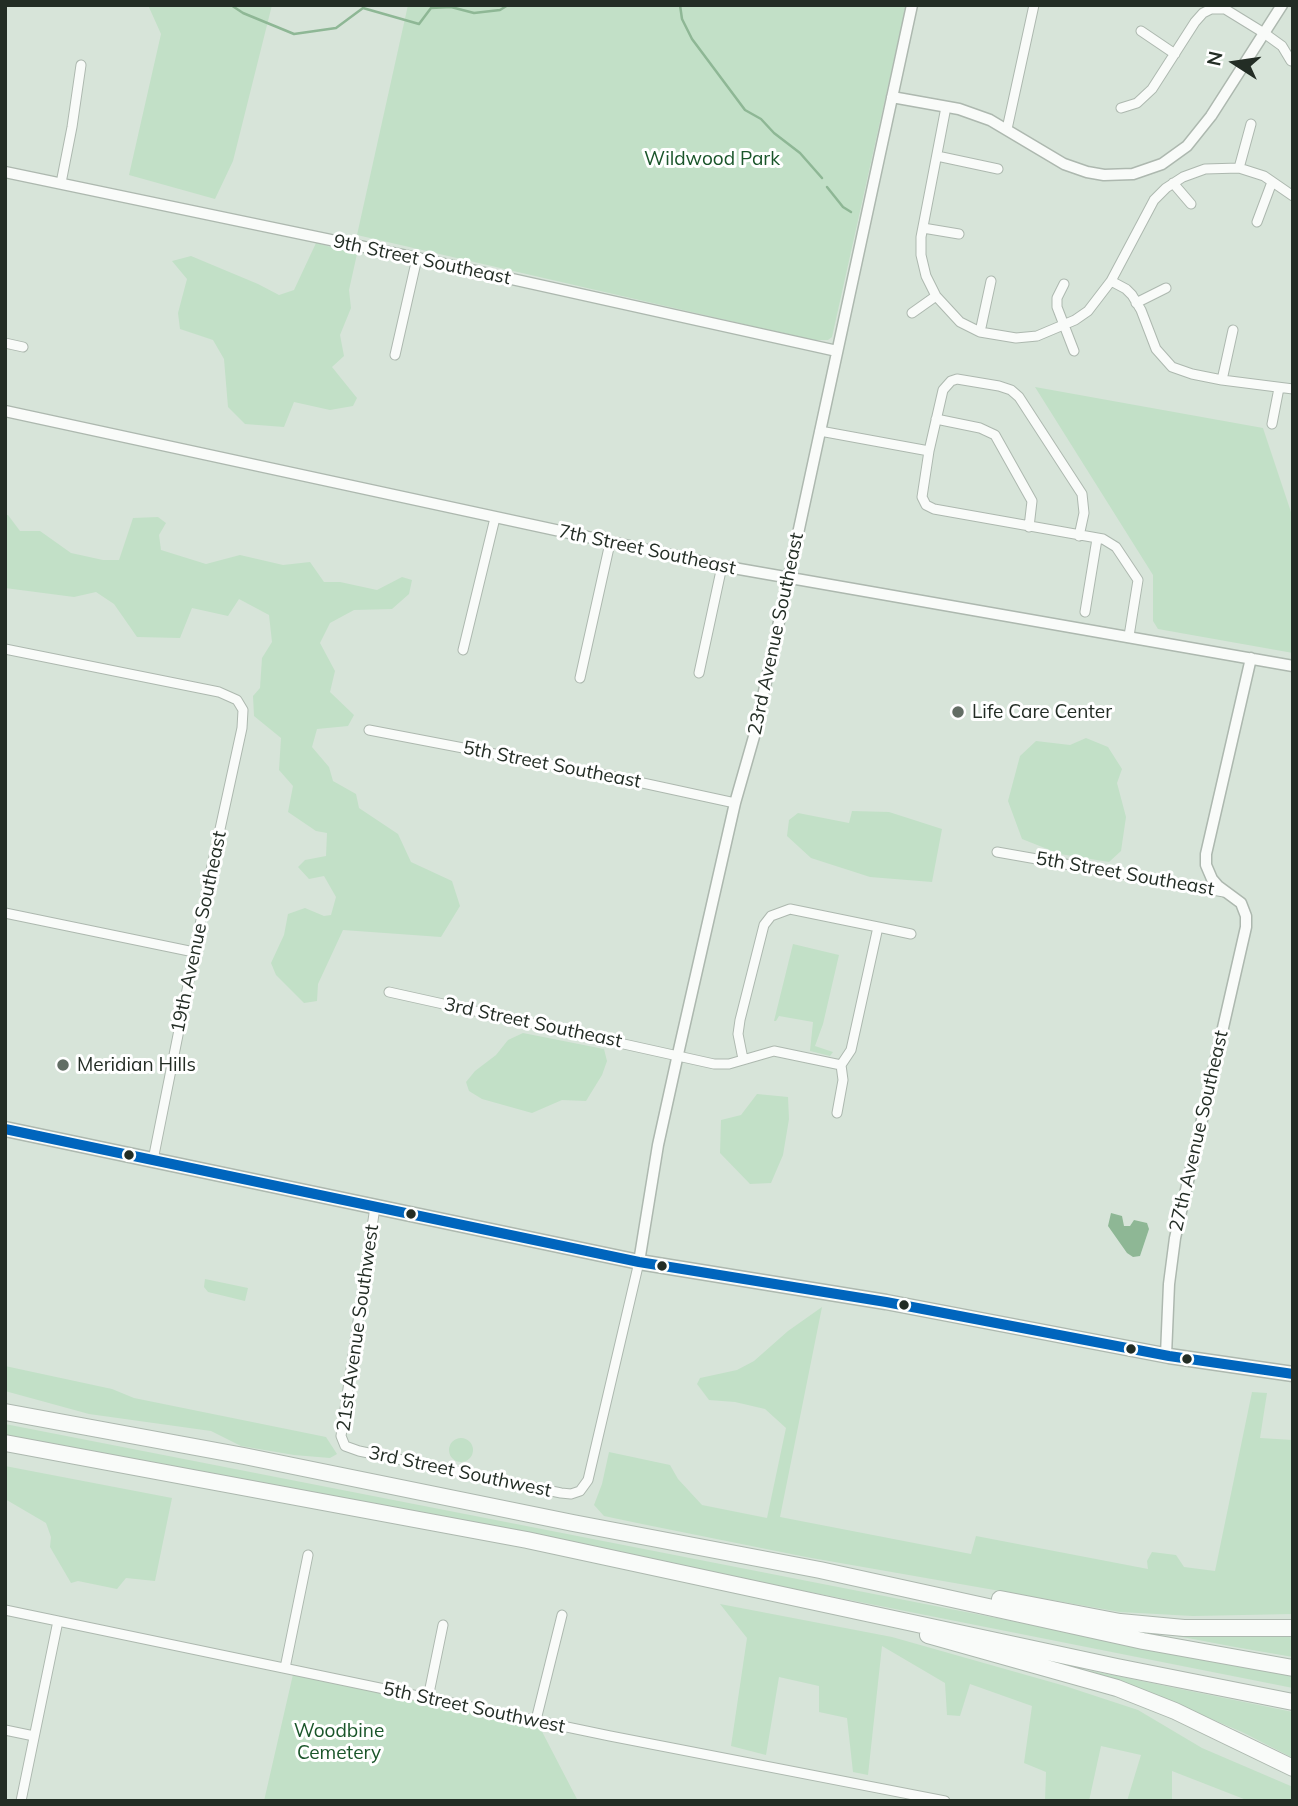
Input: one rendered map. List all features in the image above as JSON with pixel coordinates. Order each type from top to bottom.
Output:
[{"type":"highway","points":[[5,1412],[820,1570],[1143,1641],[1293,1668]]},
{"type":"highway","points":[[5,1443],[527,1540],[1117,1667],[1293,1702]]},
{"type":"highway","points":[[820,1570],[977,1595],[1120,1622],[1184,1628],[1293,1628]]},
{"type":"highway","points":[[815,1601],[962,1646],[1117,1688],[1187,1716],[1293,1768]]},
{"type":"main road","points":[[5,1129],[639,1262],[886,1302],[1166,1355],[1293,1374]]},
{"type":"street","name":"23rd Avenue Southeast","points":[[639,1262],[678,1054],[735,803],[755,733],[912,5]]},
{"type":"street","points":[[1007,129],[1034,5]]},
{"type":"street","points":[[892,97],[978,115],[1007,129],[1064,164],[1087,172],[1123,174],[1155,167],[1179,153],[1196,135],[1282,5]]},
{"type":"street","points":[[1121,108],[1137,103],[1152,89],[1200,16],[1211,9],[1225,9],[1264,33],[1282,46],[1291,61]]},
{"type":"street","points":[[1141,31],[1175,54]]},
{"type":"street","points":[[61,183],[80,65]]},
{"type":"street","points":[[946,107],[920,246],[923,266],[936,296],[960,322],[980,332],[1025,338],[1064,326],[1088,310],[1111,281],[1146,211],[1173,183],[1205,169],[1239,168],[1257,173],[1291,192]]},
{"type":"street","points":[[1239,168],[1251,124]]},
{"type":"street","points":[[937,156],[998,169]]},
{"type":"street","name":"9th Street Southeast","points":[[5,172],[416,258],[837,351]]},
{"type":"street","points":[[1257,222],[1272,182]]},
{"type":"street","points":[[1173,183],[1191,204]]},
{"type":"street","points":[[923,228],[958,234]]},
{"type":"street","points":[[395,355],[416,258]]},
{"type":"street","points":[[980,332],[991,281]]},
{"type":"street","points":[[1111,281],[1126,289],[1136,303],[1156,349],[1166,363],[1192,374],[1293,389]]},
{"type":"street","points":[[1064,284],[1057,303],[1074,351]]},
{"type":"street","points":[[1136,303],[1166,288]]},
{"type":"street","points":[[912,313],[936,296]]},
{"type":"street","points":[[1222,380],[1233,330]]},
{"type":"street","points":[[5,343],[23,346]]},
{"type":"street","points":[[1079,536],[1084,513],[1082,494],[1019,397],[999,386],[957,379],[951,381],[943,390],[929,451],[922,497],[926,505],[934,509],[1029,527],[1079,536],[1097,539],[1116,547],[1138,580],[1129,636]]},
{"type":"street","points":[[1272,424],[1279,388]]},
{"type":"street","name":"7th Street Southeast","points":[[5,411],[722,566],[1293,666]]},
{"type":"street","points":[[936,419],[981,428],[995,435],[1032,501],[1029,527]]},
{"type":"street","points":[[820,431],[929,451]]},
{"type":"street","points":[[463,650],[495,518]]},
{"type":"street","points":[[1085,612],[1097,539]]},
{"type":"street","points":[[580,678],[610,543]]},
{"type":"street","points":[[699,673],[722,566]]},
{"type":"street","name":"19th Avenue Southeast","points":[[5,649],[227,694],[243,710],[242,729],[153,1160]]},
{"type":"street","points":[[1226,892],[1208,873],[1206,854],[1251,659]]},
{"type":"street","name":"5th Street Southeast","points":[[369,730],[735,803]]},
{"type":"street","name":"5th Street Southeast","points":[[998,852],[1226,892],[1235,896],[1245,909]]},
{"type":"street","points":[[743,1059],[738,1034],[740,1020],[764,925],[771,916],[790,909],[911,933]]},
{"type":"street","name":"27th Avenue Southeast","points":[[1166,1355],[1169,1284],[1175,1238],[1246,927],[1245,909]]},
{"type":"street","points":[[5,913],[194,952]]},
{"type":"street","points":[[837,1113],[843,1080],[841,1065],[851,1050],[878,927]]},
{"type":"street","name":"3rd Street Southeast","points":[[389,992],[721,1065],[774,1051],[841,1065]]},
{"type":"street","name":"21st Avenue Southwest","points":[[348,1448],[342,1442],[341,1429],[375,1207]]},
{"type":"street","name":"3rd Street Southwest","points":[[348,1448],[551,1492],[574,1493],[583,1489],[588,1480],[639,1262]]},
{"type":"street","points":[[285,1668],[308,1555]]},
{"type":"street","name":"5th Street Southwest","points":[[5,1610],[945,1801]]},
{"type":"street","points":[[536,1720],[562,1615]]},
{"type":"street","points":[[21,1801],[58,1621]]},
{"type":"street","points":[[428,1698],[443,1625]]},
{"type":"street","points":[[5,1730],[34,1736]]},
{"type":"green space","points":[[148,5],[272,5],[233,161],[215,199],[129,175],[161,34]]},
{"type":"green space","name":"Wildwood Park","points":[[408,5],[906,5],[832,337],[828,340],[813,340],[357,235]]},
{"type":"green space","points":[[316,243],[357,254],[349,290],[351,308],[340,335],[344,356],[332,367],[357,398],[353,406],[330,410],[294,402],[284,427],[245,424],[228,407],[224,359],[213,340],[180,329],[178,313],[187,279],[172,261],[191,256],[279,295],[294,290]]},
{"type":"green space","points":[[1035,387],[1263,428],[1293,518],[1293,653],[1158,629],[1153,621],[1153,575]]},
{"type":"green space","points":[[5,515],[8,515],[20,531],[40,531],[71,553],[103,560],[119,560],[133,518],[158,517],[166,523],[159,535],[161,550],[206,564],[240,555],[283,565],[310,562],[324,582],[340,582],[377,590],[402,577],[412,580],[409,594],[392,609],[354,610],[330,623],[320,643],[335,671],[330,692],[354,715],[348,726],[317,729],[312,747],[329,767],[333,781],[356,794],[359,808],[398,834],[411,862],[452,881],[460,906],[441,937],[343,930],[318,984],[317,1001],[304,1003],[276,975],[271,963],[284,935],[288,914],[305,908],[324,916],[331,915],[336,897],[324,876],[309,879],[298,867],[305,860],[326,856],[327,833],[316,831],[288,812],[293,786],[279,770],[281,738],[254,716],[253,696],[260,688],[262,658],[272,642],[269,615],[239,599],[228,616],[192,608],[180,638],[137,637],[114,604],[96,592],[74,597],[5,588]]},
{"type":"green space","points":[[1086,738],[1108,747],[1122,769],[1117,783],[1126,817],[1121,851],[1109,862],[1060,854],[1022,839],[1008,801],[1020,756],[1036,741],[1070,745]]},
{"type":"green space","points":[[852,811],[889,812],[942,829],[932,882],[870,877],[811,858],[787,836],[789,820],[798,813],[849,823]]},
{"type":"green space","points":[[793,944],[839,955],[823,1024],[815,1046],[833,1052],[830,1056],[810,1051],[813,1022],[779,1016],[774,1021]]},
{"type":"green space","points":[[523,1033],[604,1049],[607,1061],[586,1101],[562,1100],[532,1113],[482,1099],[469,1091],[466,1082],[475,1071],[496,1055],[508,1040]]},
{"type":"green space","points":[[757,1094],[788,1097],[789,1119],[783,1155],[771,1183],[750,1184],[720,1153],[721,1120],[741,1115]]},
{"type":"green space","points":[[205,1279],[248,1288],[245,1301],[208,1292],[204,1287]]},
{"type":"green space","points":[[822,1307],[780,1517],[971,1554],[976,1536],[1148,1569],[1147,1561],[1152,1552],[1176,1555],[1184,1567],[1215,1571],[1252,1392],[1267,1393],[1260,1438],[1293,1440],[1293,1614],[1193,1616],[1120,1612],[806,1557],[604,1516],[594,1505],[609,1452],[670,1465],[678,1479],[702,1505],[767,1518],[786,1428],[765,1409],[735,1402],[709,1400],[697,1384],[700,1378],[737,1370],[754,1361],[788,1331]]},
{"type":"green space","points":[[5,1366],[112,1389],[134,1398],[326,1437],[337,1454],[330,1458],[294,1455],[241,1446],[211,1431],[89,1414],[5,1391]]},
{"type":"green space","points":[[5,1424],[1293,1676],[1293,1688],[5,1435]]},
{"type":"green space","points":[[461,1438],[470,1441],[473,1450],[470,1459],[461,1462],[452,1459],[449,1450],[452,1441]]},
{"type":"green space","points":[[5,1466],[172,1498],[155,1581],[126,1578],[117,1589],[78,1581],[71,1583],[50,1547],[51,1537],[46,1523],[5,1499]]},
{"type":"green space","points":[[720,1604],[892,1637],[1065,1686],[1138,1710],[1202,1748],[1293,1787],[1293,1801],[1249,1801],[1172,1771],[1172,1801],[1127,1801],[1141,1755],[1101,1746],[1089,1801],[1045,1801],[1046,1772],[1024,1763],[1032,1706],[970,1684],[960,1716],[947,1715],[945,1683],[882,1646],[868,1775],[853,1772],[847,1718],[819,1712],[819,1686],[779,1677],[766,1755],[731,1746],[747,1638]]},
{"type":"green space","points":[[1135,1628],[1293,1634],[1293,1657],[1235,1647]]},
{"type":"green space","name":"Woodbine Cemetery","points":[[294,1670],[536,1720],[578,1801],[264,1801]]},
{"type":"green space","points":[[1087,1670],[1293,1712],[1293,1758],[1242,1732]]},
{"type":"shaded area","points":[[1111,1213],[1122,1216],[1124,1226],[1130,1226],[1134,1220],[1147,1223],[1149,1229],[1140,1256],[1133,1257],[1127,1253],[1108,1226]]},
{"type":"waterway","points":[[231,5],[243,13],[294,34],[336,28],[363,8],[419,24],[431,8],[451,7],[474,13],[500,10],[508,5]]},
{"type":"waterway","points":[[680,5],[682,19],[692,39],[745,110],[761,119],[800,153],[822,178]]},
{"type":"waterway","points":[[827,187],[843,207],[851,212]]},
{"type":"transit line","points":[[5,1129],[639,1262],[886,1302],[1169,1356],[1293,1374]]},
{"type":"place","name":"Life Care Center","points":[[958,712]]},
{"type":"place","name":"Meridian Hills","points":[[63,1065]]}]
